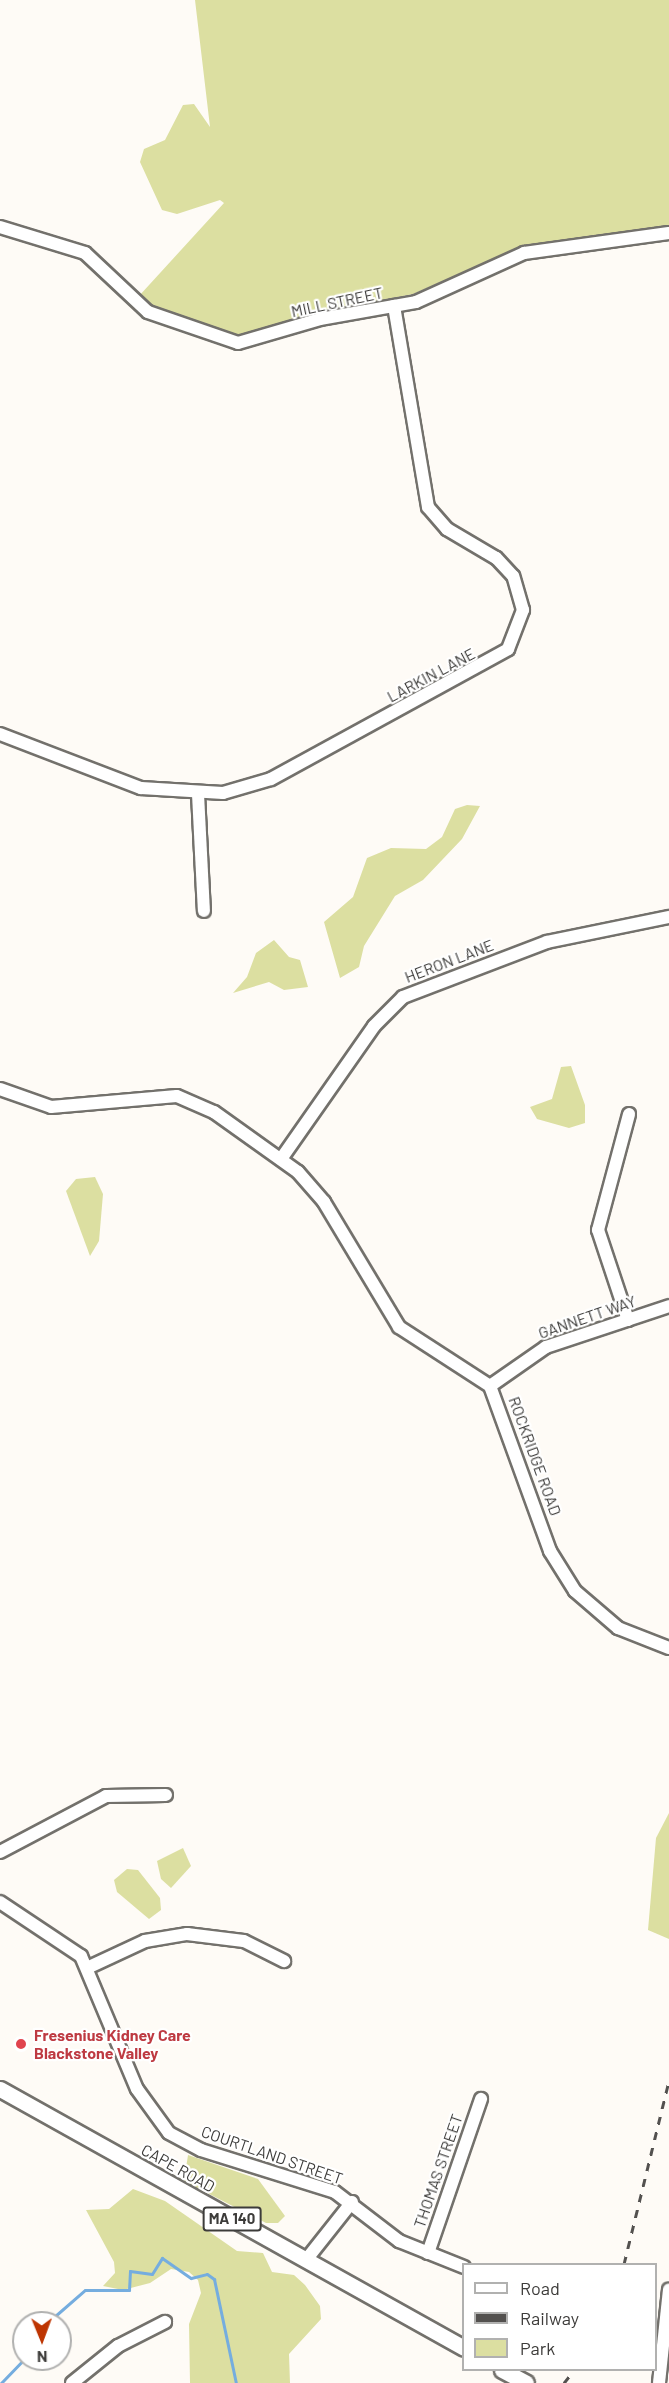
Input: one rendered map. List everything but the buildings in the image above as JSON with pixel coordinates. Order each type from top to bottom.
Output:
[{"type":"main road","name":"CAPE ROAD","points":[[0,2089],[462,2347]]},
{"type":"main road","points":[[504,2371],[526,2383]]},
{"type":"street","name":"MILL STREET","points":[[0,227],[85,253],[148,312],[227,342],[256,342],[301,324],[394,306],[445,291],[524,254],[669,232]]},
{"type":"street","name":"LARKIN LANE","points":[[0,734],[141,788],[198,794],[271,779],[499,657],[518,632],[523,600],[513,576],[496,558],[447,529],[428,507],[394,306]]},
{"type":"street","points":[[198,794],[204,911]]},
{"type":"street","name":"HERON LANE","points":[[282,1158],[374,1026],[403,997],[547,942],[669,917]]},
{"type":"street","name":"ROCKRIDGE ROAD","points":[[0,1089],[51,1107],[177,1096],[214,1112],[282,1158],[324,1202],[399,1327],[490,1386],[565,1578],[601,1616],[633,1636],[669,1648]]},
{"type":"street","points":[[628,1320],[598,1230],[629,1114]]},
{"type":"street","name":"GANNETT WAY","points":[[490,1386],[529,1355],[669,1306]]},
{"type":"street","points":[[0,1852],[109,1795],[166,1795]]},
{"type":"street","name":"COURTLAND STREET","points":[[0,1902],[67,1943],[87,1968],[134,2082],[166,2130],[201,2150],[331,2190],[352,2202],[399,2241],[462,2266]]},
{"type":"street","points":[[87,1968],[145,1941],[195,1934],[244,1941],[284,1961]]},
{"type":"street","name":"THOMAS STREET","points":[[428,2253],[481,2099]]},
{"type":"street","points":[[306,2260],[352,2202]]},
{"type":"street","points":[[659,2383],[665,2370],[669,2290]]},
{"type":"street","points":[[72,2383],[118,2346],[165,2322]]},
{"type":"green space","points":[[195,0],[669,0],[669,227],[515,250],[413,294],[318,313],[236,339],[157,312],[139,296],[224,203],[220,200],[177,214],[162,210],[140,162],[144,149],[165,140],[183,105],[194,104],[210,127]]},
{"type":"green space","points":[[467,805],[480,806],[462,839],[423,880],[395,896],[364,946],[359,967],[340,978],[324,922],[353,897],[367,858],[391,848],[426,849],[442,837],[455,809]]},
{"type":"green space","points":[[274,940],[289,957],[300,960],[308,987],[284,990],[269,982],[233,993],[247,977],[256,953]]},
{"type":"green space","points":[[571,1066],[585,1105],[585,1123],[569,1128],[537,1119],[530,1107],[552,1099],[561,1067]]},
{"type":"green space","points":[[95,1177],[103,1194],[99,1241],[90,1256],[66,1191],[76,1179]]},
{"type":"green space","points":[[669,1813],[669,1939],[648,1930],[656,1838]]},
{"type":"green space","points":[[183,1848],[191,1866],[171,1888],[161,1879],[157,1861]]},
{"type":"green space","points":[[127,1869],[138,1870],[160,1898],[161,1910],[149,1919],[117,1892],[114,1880]]},
{"type":"green space","points":[[188,2155],[258,2179],[285,2216],[278,2223],[266,2223],[184,2181]]},
{"type":"green space","points":[[133,2189],[165,2201],[237,2251],[263,2253],[272,2272],[294,2275],[305,2285],[320,2306],[321,2319],[289,2354],[290,2383],[190,2383],[189,2324],[201,2293],[198,2280],[189,2272],[171,2269],[150,2283],[123,2290],[103,2286],[115,2273],[114,2262],[86,2210],[109,2209]]},
{"type":"waterway","points":[[61,2311],[85,2290],[129,2290],[130,2271],[152,2274],[162,2258],[191,2278],[207,2274],[214,2279],[236,2383]]},
{"type":"waterway","points":[[1,2383],[12,2371]]},
{"type":"railway","points":[[624,2263],[669,2081]]},
{"type":"railway","points":[[564,2383],[573,2371]]},
{"type":"place","name":"Fresenius Kidney Care Blackstone Valley","points":[[21,2044]]}]
